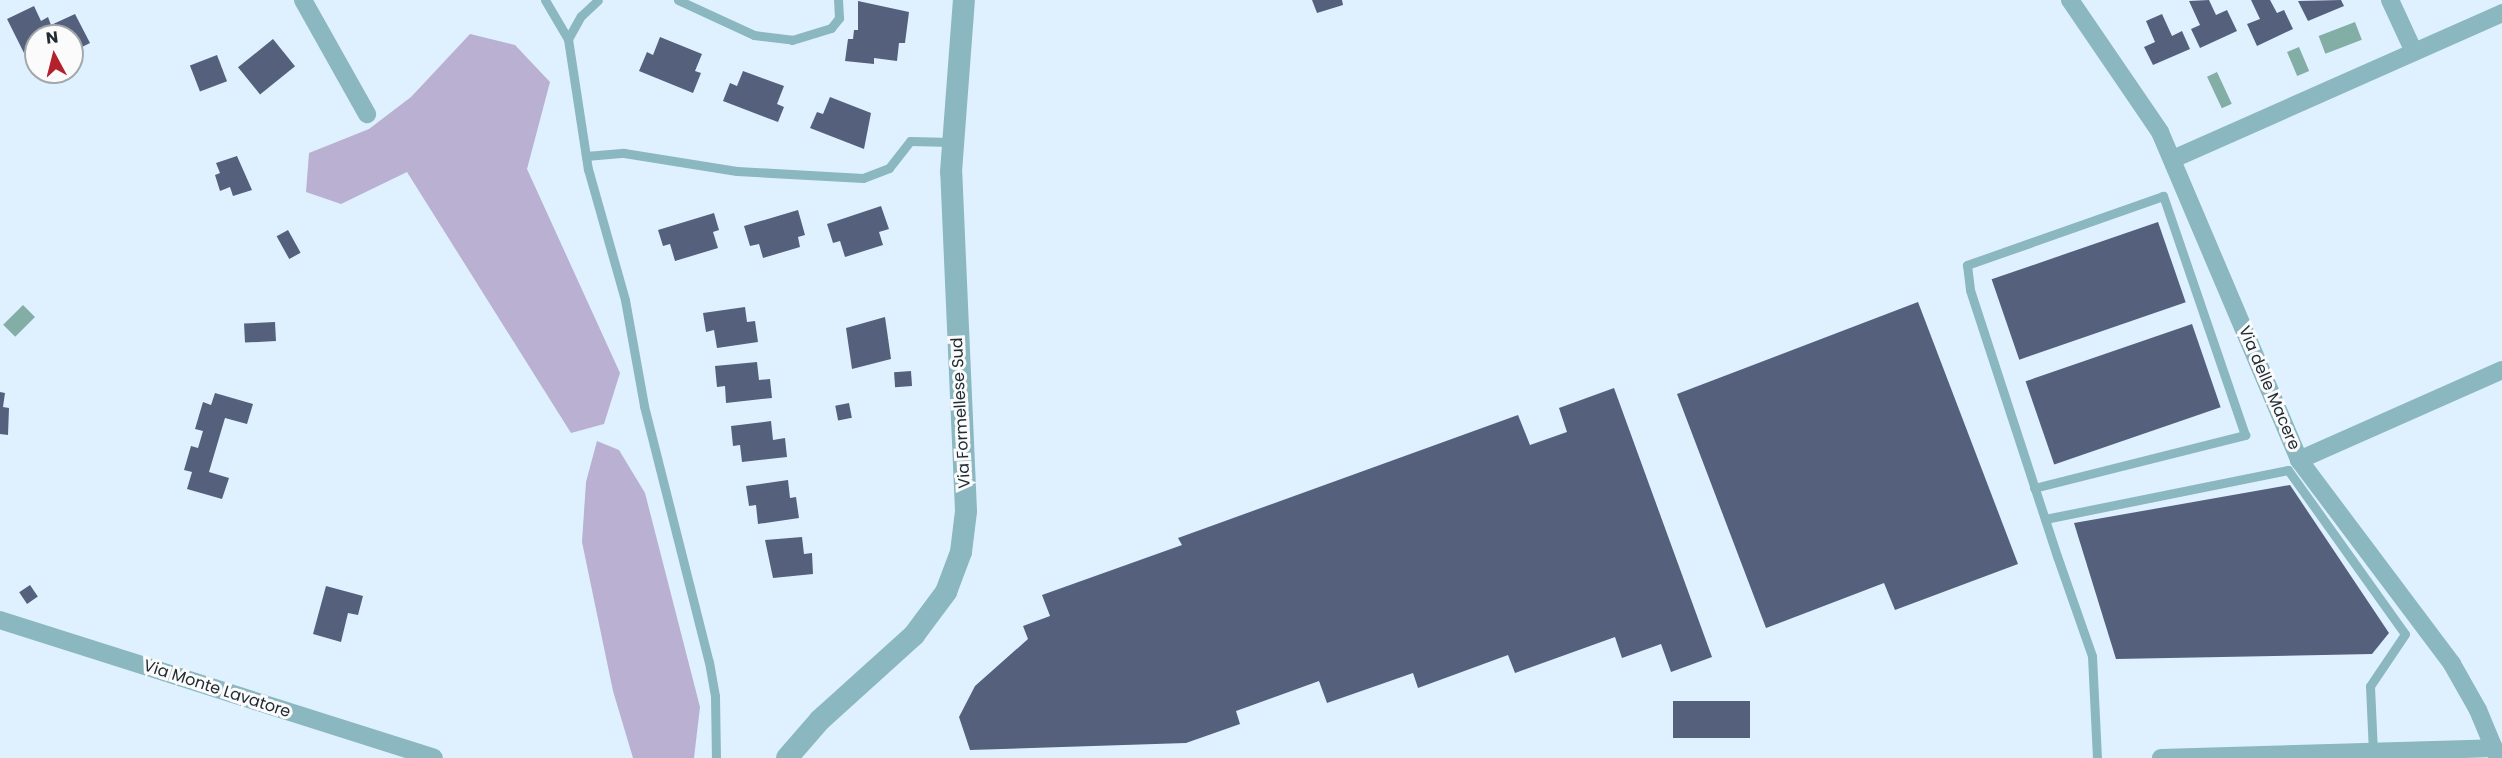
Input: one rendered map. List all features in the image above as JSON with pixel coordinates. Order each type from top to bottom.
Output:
[{"type":"street","points":[[303,0],[367,114]]},
{"type":"street","name":"Via Formellese Sud","points":[[787,758],[813,727],[914,635],[946,592],[961,552],[965,504],[952,142],[964,0]]},
{"type":"street","name":"Via delle Macere","points":[[2070,0],[2153,120],[2172,159],[2299,460],[2442,648],[2470,695],[2496,753]]},
{"type":"street","points":[[2390,0],[2414,52]]},
{"type":"street","points":[[2172,159],[2502,13]]},
{"type":"street","points":[[2299,460],[2502,370]]},
{"type":"street","name":"Via Monte Lavatore","points":[[0,620],[434,758]]},
{"type":"street","points":[[2161,758],[2373,753],[2496,753]]},
{"type":"lane","points":[[545,0],[568,39],[586,156],[625,300],[644,406],[709,662],[715,696],[716,758]]},
{"type":"lane","points":[[568,39],[581,16],[598,0]]},
{"type":"lane","points":[[678,0],[754,35],[792,40],[831,28],[839,18],[838,0]]},
{"type":"lane","points":[[586,156],[624,153],[738,171],[862,178],[889,168],[910,141],[952,142]]},
{"type":"lane","points":[[2034,488],[2245,435],[2163,196],[1967,265],[1969,286],[2034,488],[2044,519],[2092,656],[2097,758]]},
{"type":"lane","points":[[2044,519],[2288,470],[2404,634],[2370,686],[2373,753]]},
{"type":"shaded area","points":[[2355,22],[2362,40],[2325,54],[2319,36]]},
{"type":"shaded area","points":[[470,34],[515,45],[550,82],[527,169],[620,373],[604,424],[571,433],[407,172],[341,204],[306,192],[309,153],[369,129],[411,97]]},
{"type":"shaded area","points":[[2299,47],[2309,71],[2297,76],[2287,52]]},
{"type":"shaded area","points":[[2217,72],[2232,104],[2222,108],[2207,77]]},
{"type":"shaded area","points":[[23,305],[35,317],[15,337],[3,325]]},
{"type":"shaded area","points":[[597,441],[619,450],[645,493],[700,707],[694,758],[633,758],[613,691],[582,542],[586,482]]},
{"type":"building","points":[[1312,0],[1342,0],[1343,5],[1317,13]]},
{"type":"building","points":[[2209,0],[2216,15],[2227,10],[2237,31],[2200,48],[2191,29],[2200,25],[2189,1]]},
{"type":"building","points":[[2251,0],[2270,0],[2277,13],[2284,10],[2293,29],[2257,46],[2247,24],[2260,19]]},
{"type":"building","points":[[2341,0],[2344,6],[2308,21],[2298,1]]},
{"type":"building","points":[[858,1],[909,12],[905,43],[899,43],[897,61],[874,58],[874,64],[845,61],[848,39],[853,39],[854,30],[858,30]]},
{"type":"building","points":[[34,6],[41,21],[48,17],[51,24],[24,24],[24,53],[7,19]]},
{"type":"building","points":[[75,14],[80,24],[53,24]]},
{"type":"building","points":[[2162,14],[2172,36],[2182,31],[2190,49],[2153,65],[2144,47],[2155,42],[2146,21]]},
{"type":"building","points":[[84,31],[90,43],[84,46]]},
{"type":"building","points":[[660,37],[702,54],[695,71],[701,73],[693,93],[639,71],[647,52],[653,55]]},
{"type":"building","points":[[273,39],[295,66],[260,95],[238,67]]},
{"type":"building","points":[[217,55],[227,81],[200,92],[190,65]]},
{"type":"building","points":[[743,71],[784,86],[777,104],[784,107],[778,122],[723,101],[730,83],[737,86]]},
{"type":"building","points":[[830,97],[871,113],[864,149],[810,128],[817,112],[823,114]]},
{"type":"building","points":[[237,156],[252,190],[233,196],[230,187],[220,191],[215,175],[220,173],[216,163]]},
{"type":"building","points":[[881,206],[889,229],[879,232],[883,245],[845,257],[840,241],[833,243],[827,224]]},
{"type":"building","points":[[798,210],[805,235],[798,237],[800,247],[763,258],[759,244],[750,246],[744,226]]},
{"type":"building","points":[[714,213],[719,230],[713,232],[718,248],[675,261],[670,244],[663,246],[658,230]]},
{"type":"building","points":[[2158,222],[2186,302],[2019,360],[1992,279]]},
{"type":"building","points":[[288,230],[301,253],[289,259],[277,236]]},
{"type":"building","points":[[1918,302],[2018,564],[1895,610],[1884,583],[1766,628],[1677,394]]},
{"type":"building","points":[[745,307],[747,322],[755,321],[758,342],[717,348],[714,330],[706,332],[703,313]]},
{"type":"building","points":[[885,317],[891,359],[852,369],[846,328]]},
{"type":"building","points":[[275,322],[276,341],[245,343],[244,324]]},
{"type":"building","points":[[2192,324],[2221,407],[2054,465],[2026,381]]},
{"type":"building","points":[[757,362],[759,380],[770,379],[772,398],[726,403],[725,386],[717,387],[715,366]]},
{"type":"building","points":[[911,371],[912,386],[895,387],[894,372]]},
{"type":"building","points":[[1614,388],[1712,657],[1671,672],[1661,644],[1622,658],[1615,637],[1515,673],[1508,655],[1418,688],[1413,673],[1327,703],[1319,681],[1236,711],[1240,724],[1186,743],[970,750],[959,717],[975,686],[1028,639],[1023,626],[1050,616],[1042,595],[1182,545],[1178,538],[1518,415],[1530,445],[1567,432],[1559,408]]},
{"type":"building","points":[[0,392],[5,393],[3,407],[9,408],[8,435],[0,434]]},
{"type":"building","points":[[215,393],[253,404],[247,424],[225,418],[209,472],[229,478],[222,499],[187,489],[192,472],[184,470],[191,446],[198,448],[203,431],[195,429],[203,402],[211,405]]},
{"type":"building","points":[[849,403],[852,418],[838,420],[835,406]]},
{"type":"building","points":[[771,421],[773,440],[785,438],[787,457],[742,462],[740,445],[733,446],[731,426]]},
{"type":"building","points":[[788,480],[790,498],[796,497],[799,518],[758,524],[756,505],[749,506],[746,486]]},
{"type":"building","points":[[2290,485],[2389,633],[2372,654],[2116,659],[2074,523]]},
{"type":"building","points":[[802,537],[804,554],[812,553],[813,574],[773,578],[765,540]]},
{"type":"building","points":[[30,585],[38,597],[27,604],[19,592]]},
{"type":"building","points":[[326,586],[363,596],[358,615],[348,613],[341,642],[313,634]]},
{"type":"building","points":[[1673,701],[1750,701],[1750,738],[1673,738]]}]
